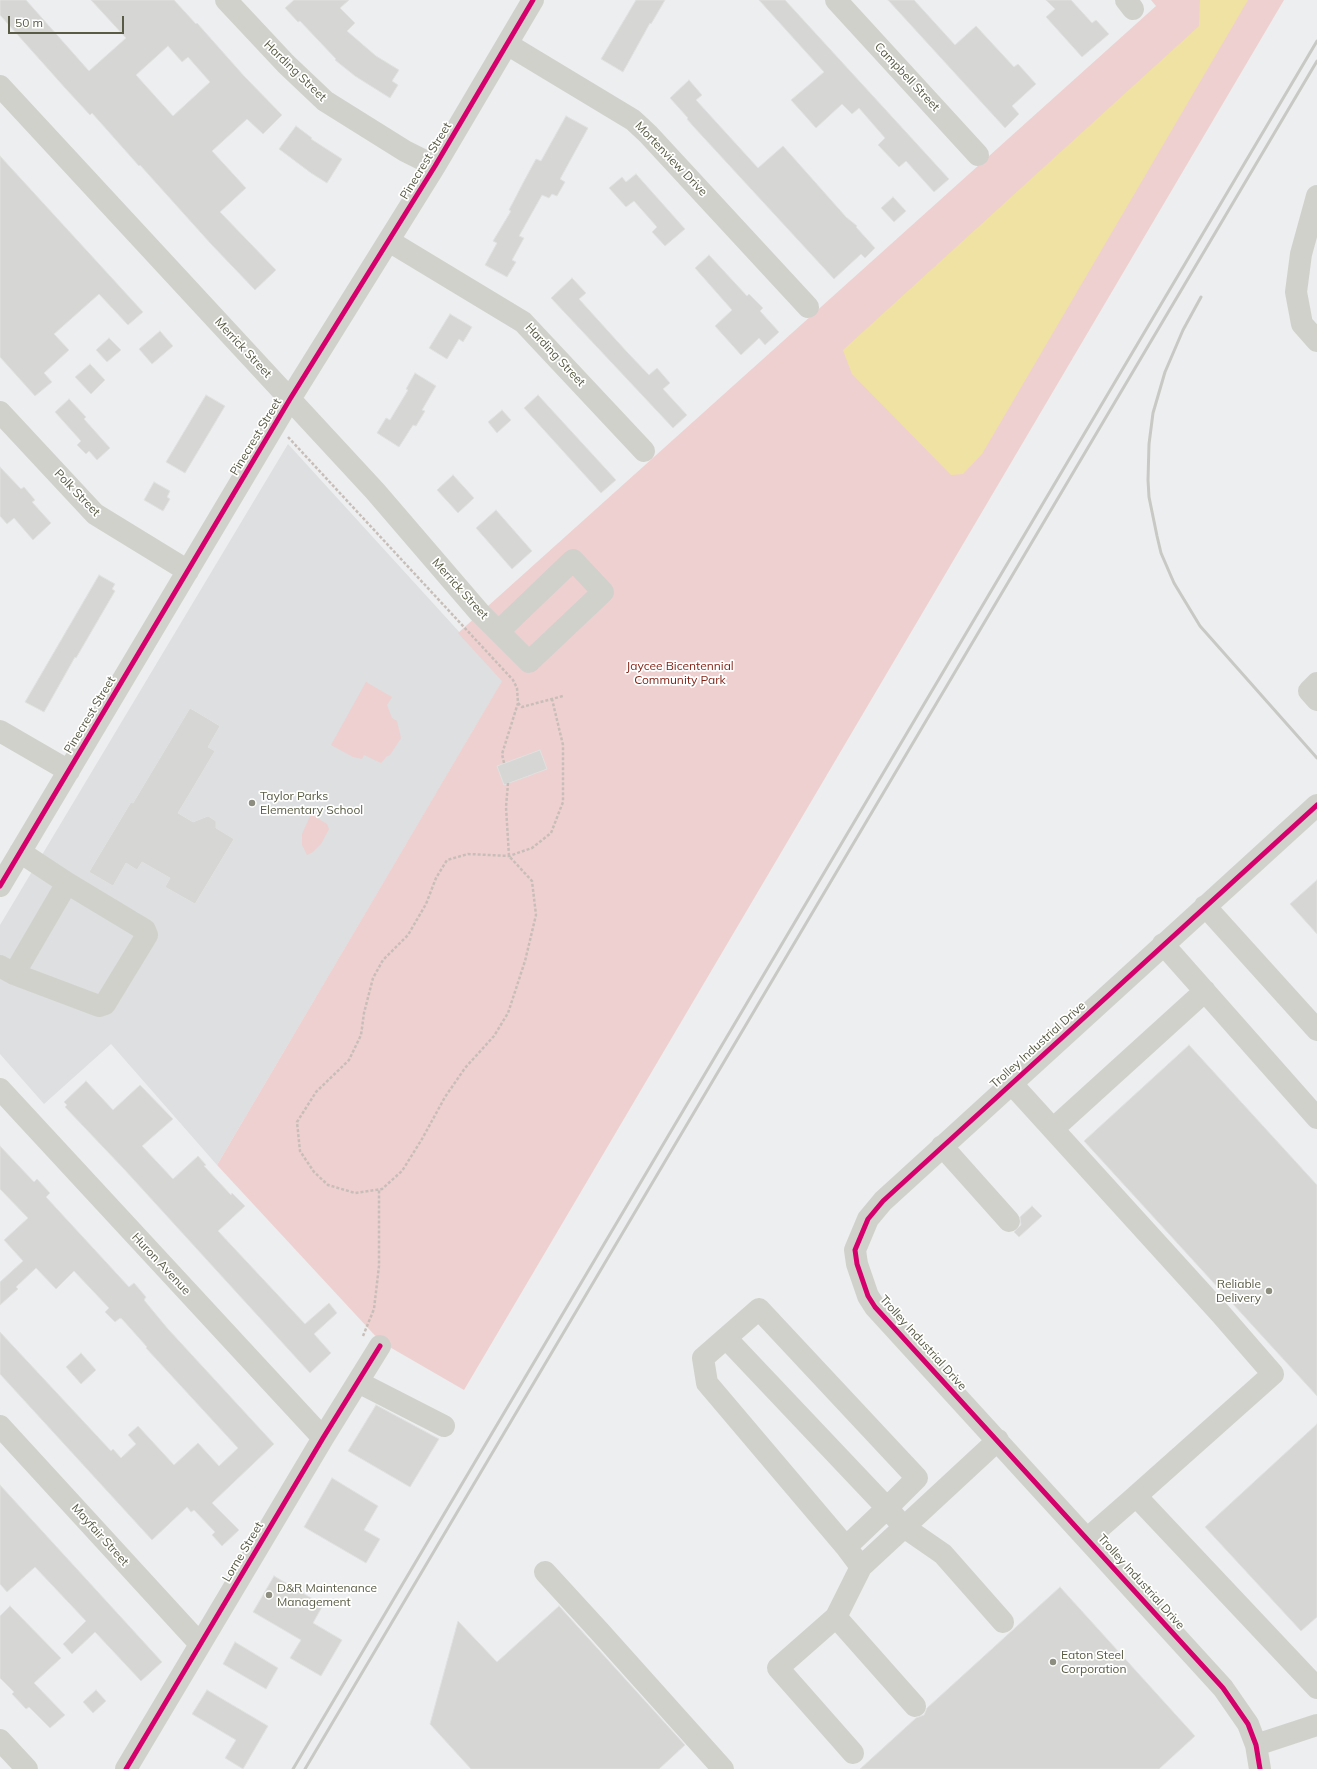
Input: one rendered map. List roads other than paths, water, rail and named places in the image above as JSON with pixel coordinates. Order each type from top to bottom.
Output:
[{"type":"street","name":"Harding Street","points":[[226,0],[286,64],[325,101],[405,151],[435,166]]},
{"type":"street","name":"Campbell Street","points":[[836,0],[978,155]]},
{"type":"street","name":"Pinecrest Street","points":[[0,886],[290,399],[389,242],[532,1]]},
{"type":"street","name":"Mortenview Drive","points":[[507,44],[633,120],[648,134],[808,307]]},
{"type":"street","name":"Merrick Street","points":[[0,86],[375,491],[479,612],[499,630],[529,662],[603,592],[573,560],[499,630]]},
{"type":"street","points":[[1317,196],[1301,254],[1296,292],[1302,324],[1317,341]]},
{"type":"street","name":"Harding Street","points":[[389,242],[523,322],[644,451]]},
{"type":"street","name":"Polk Street","points":[[0,412],[95,514],[188,571]]},
{"type":"street","points":[[1317,683],[1309,690],[1317,700]]},
{"type":"street","points":[[0,731],[69,771]]},
{"type":"street","name":"Trolley Industrial Drive","points":[[1260,1769],[1256,1745],[1248,1724],[1223,1688],[1088,1538],[875,1307],[868,1296],[857,1264],[855,1250],[868,1219],[883,1200],[1317,805]]},
{"type":"street","points":[[20,852],[145,930],[147,936],[105,1004],[99,1006],[7,970],[68,883]]},
{"type":"street","points":[[1205,906],[1317,1030]]},
{"type":"street","points":[[1164,944],[1317,1118]]},
{"type":"street","points":[[1052,1129],[1205,991]]},
{"type":"street","points":[[1011,1083],[1273,1374],[1088,1538]]},
{"type":"street","name":"Huron Avenue","points":[[0,1089],[323,1438]]},
{"type":"street","points":[[942,1146],[1009,1221]]},
{"type":"street","points":[[846,1547],[916,1478],[759,1309],[703,1358],[706,1383],[846,1547],[861,1567]]},
{"type":"street","points":[[726,1338],[904,1527],[943,1554],[1003,1622]]},
{"type":"street","name":"Lorne Street","points":[[126,1769],[323,1438],[358,1382],[371,1342]]},
{"type":"street","points":[[358,1382],[444,1426]]},
{"type":"street","name":"Mayfair Street","points":[[0,1426],[200,1644]]},
{"type":"street","points":[[853,1753],[778,1668],[836,1618],[861,1567],[998,1440]]},
{"type":"street","points":[[1136,1496],[1317,1688]]},
{"type":"street","points":[[544,1572],[723,1769]]},
{"type":"street","points":[[836,1618],[915,1706]]},
{"type":"street","points":[[1256,1745],[1317,1725]]},
{"type":"street","points":[[0,1740],[27,1769]]},
{"type":"railway","points":[[293,1769],[1317,41]]},
{"type":"railway","points":[[305,1769],[1317,61]]},
{"type":"railway","points":[[1201,297],[1183,330],[1165,372],[1153,413],[1149,444],[1148,480],[1149,497],[1161,553],[1174,583],[1200,626],[1317,758]]},
{"type":"place","name":"Taylor Parks Elementary School","points":[[252,803]]},
{"type":"place","name":"Reliable Delivery","points":[[1269,1291]]},
{"type":"place","name":"D&R Maintenance Management","points":[[269,1595]]},
{"type":"place","name":"Eaton Steel Corporation","points":[[1053,1662]]},
{"type":"park label","name":"Jaycee Bicentennial Community Park","points":[[680,673]]}]
